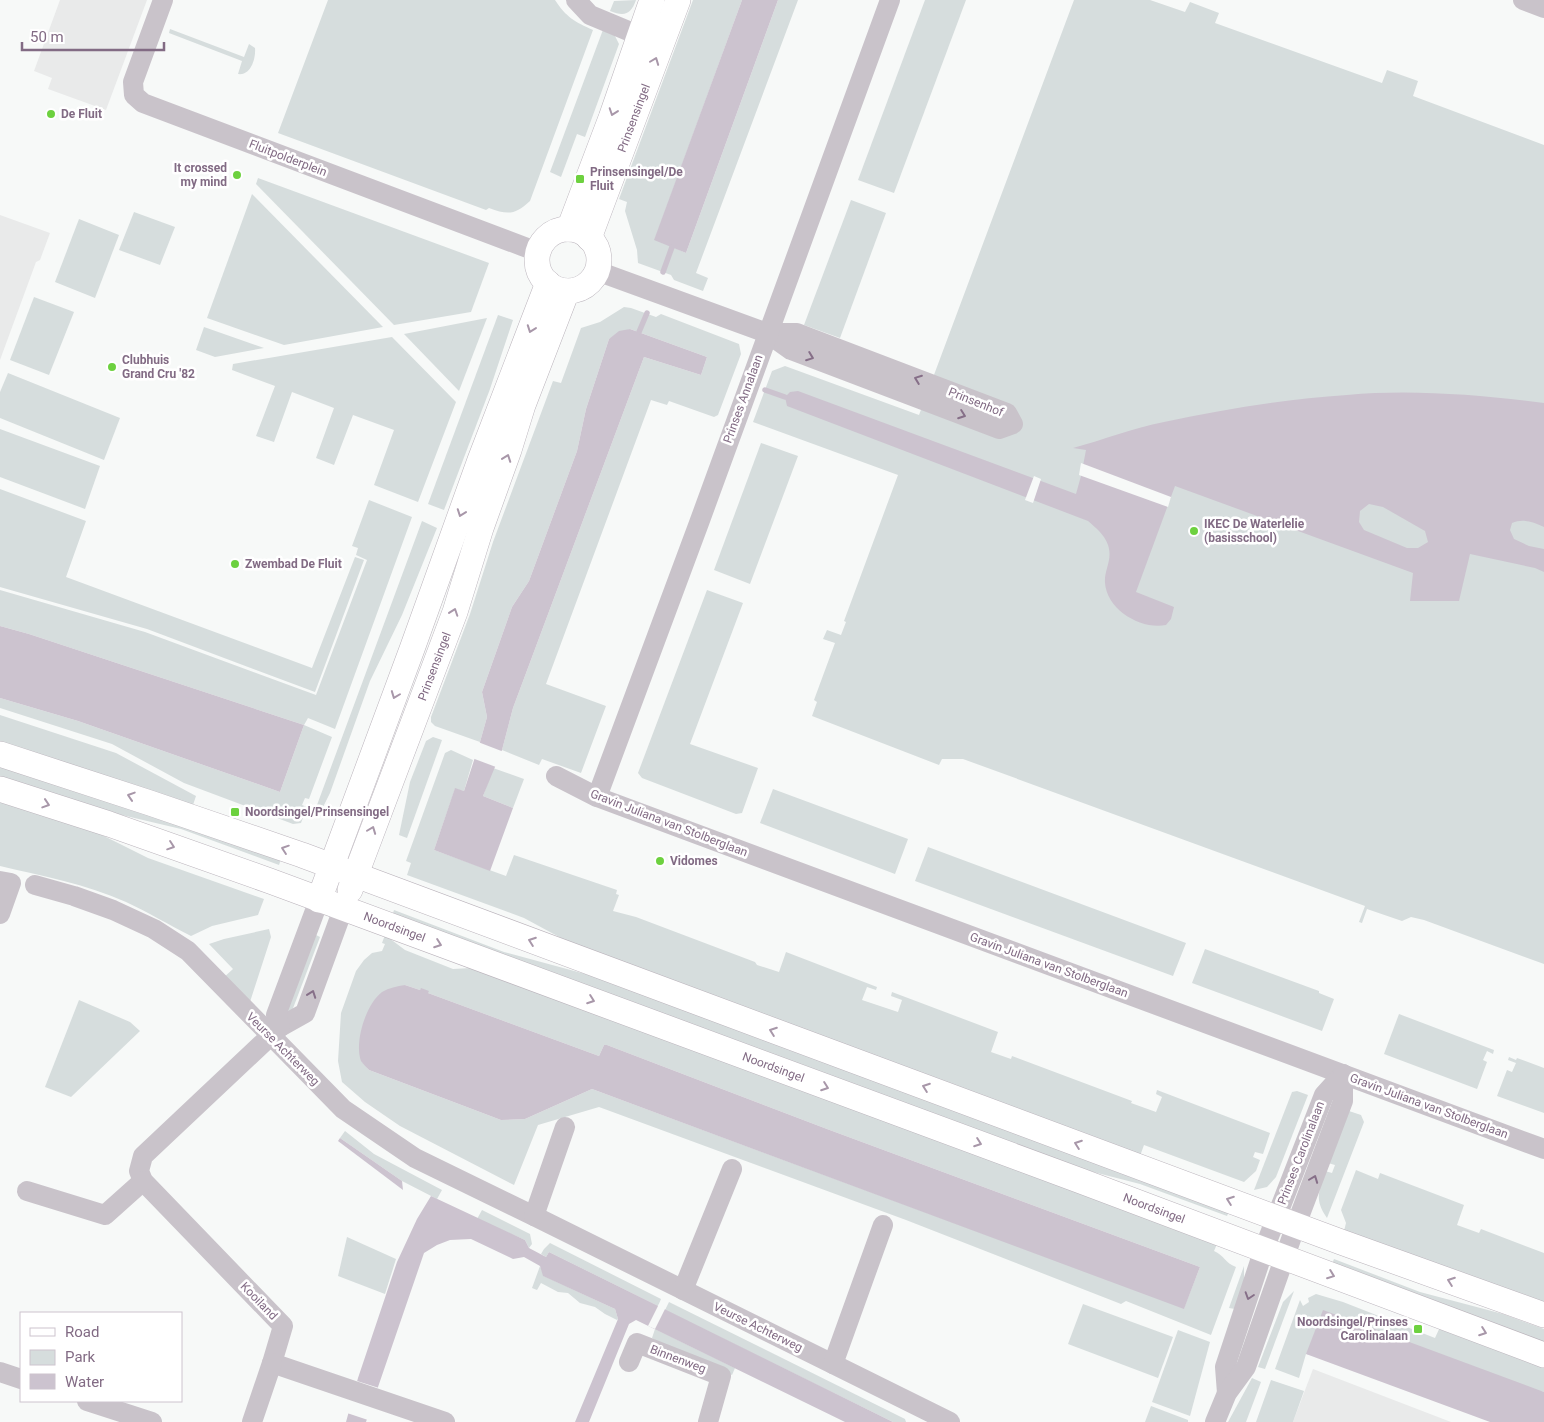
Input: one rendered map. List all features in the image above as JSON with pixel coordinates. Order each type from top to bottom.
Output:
[{"type":"main road","name":"Prinsensingel","points":[[579,233],[638,35],[652,0]]},
{"type":"main road","name":"Prinsensingel","points":[[579,233],[678,0]]},
{"type":"main road","points":[[559,230],[579,233],[595,245],[599,263],[597,271],[592,280],[576,290],[557,287],[539,269],[538,252],[542,243],[559,230]]},
{"type":"main road","points":[[319,900],[480,460],[557,287]]},
{"type":"main road","name":"Prinsensingel","points":[[343,909],[455,612],[481,528],[510,450],[557,287]]},
{"type":"main road","points":[[0,754],[150,803],[356,875],[1286,1221],[1544,1314]]},
{"type":"main road","name":"Noordsingel","points":[[0,789],[108,824],[319,900],[1274,1253],[1544,1355]]},
{"type":"street","name":"Fluitpolderplein","points":[[163,0],[133,82],[134,95],[143,103],[538,252]]},
{"type":"street","points":[[576,0],[590,15],[638,35]]},
{"type":"street","name":"Prinses Annalaan","points":[[597,797],[890,0]]},
{"type":"street","points":[[1523,0],[1544,8]]},
{"type":"street","name":"Prinsenhof","points":[[597,271],[768,333],[791,350],[999,429],[1013,424],[1007,413],[797,333],[768,333]]},
{"type":"street","name":"Gravin Juliana van Stolberglaan","points":[[556,776],[597,797],[1544,1149]]},
{"type":"street","points":[[0,914],[5,882]]},
{"type":"street","name":"Veurse Achterweg","points":[[35,885],[113,910],[154,929],[188,951],[275,1032],[343,1109],[415,1158],[833,1364],[937,1419]]},
{"type":"street","points":[[27,1191],[105,1215],[143,1181],[139,1171],[143,1156],[275,1032],[276,1015],[319,900]]},
{"type":"street","name":"Prinsensingel","points":[[275,1032],[305,1014],[343,909]]},
{"type":"street","name":"Prinses Carolinalaan","points":[[1216,1422],[1227,1393],[1246,1367],[1274,1253],[1286,1221],[1324,1095],[1343,1074]]},
{"type":"street","points":[[534,1216],[565,1128]]},
{"type":"street","points":[[684,1290],[732,1169]]},
{"type":"street","name":"Kooiland","points":[[143,1181],[283,1326],[272,1363]]},
{"type":"street","points":[[833,1364],[883,1225]]},
{"type":"street","name":"Binnenweg","points":[[629,1362],[637,1342],[722,1376],[708,1422]]},
{"type":"street","points":[[252,1422],[272,1363],[445,1422]]},
{"type":"street","points":[[0,1372],[20,1379]]},
{"type":"street","points":[[90,1402],[152,1422]]},
{"type":"shaded area","points":[[60,0],[147,0],[106,110],[48,89],[52,78],[34,71]]},
{"type":"shaded area","points":[[0,215],[50,233],[40,260],[36,262],[0,360]]},
{"type":"shaded area","points":[[1313,1369],[1451,1422],[1293,1422]]},
{"type":"green space","points":[[328,0],[555,0],[571,18],[593,30],[530,201],[520,209],[511,212],[506,213],[489,208],[486,210],[278,133]]},
{"type":"green space","points":[[636,0],[627,13],[620,14],[610,11],[614,1]]},
{"type":"green space","points":[[693,0],[742,0],[655,239],[686,253],[778,0],[798,0],[696,273],[708,278],[703,291],[674,280],[671,275],[638,263],[637,250],[625,211],[627,202],[619,199]]},
{"type":"green space","points":[[925,0],[966,0],[894,193],[858,180]]},
{"type":"green space","points":[[1074,0],[1150,0],[1185,12],[1190,2],[1219,13],[1215,23],[1382,83],[1387,70],[1418,81],[1413,96],[1544,145],[1544,964],[1424,920],[1411,917],[1402,921],[1367,909],[1362,923],[1359,922],[1365,906],[963,759],[942,759],[939,765],[812,716],[817,702],[814,700],[835,643],[823,639],[827,630],[841,635],[846,622],[844,621],[898,475],[753,422],[772,371],[785,366],[919,415]]},
{"type":"green space","points":[[604,27],[613,32],[619,44],[585,137],[577,134],[561,177],[550,172]]},
{"type":"green space","points":[[170,29],[244,57],[249,44],[255,48],[252,66],[243,74],[238,74],[242,61],[169,33]]},
{"type":"green space","points":[[258,178],[489,263],[471,312],[394,325],[256,184]]},
{"type":"green space","points":[[252,194],[383,327],[284,345],[207,318]]},
{"type":"green space","points":[[851,200],[886,213],[840,338],[804,325]]},
{"type":"green space","points":[[134,212],[175,227],[160,265],[119,250]]},
{"type":"green space","points":[[79,219],[119,235],[95,298],[55,282]]},
{"type":"green space","points":[[34,297],[74,312],[49,375],[10,360]]},
{"type":"green space","points":[[624,307],[656,317],[661,314],[739,344],[741,354],[718,415],[714,417],[669,401],[667,405],[651,400],[546,684],[606,706],[581,773],[542,759],[539,765],[502,750],[513,708],[644,357],[701,375],[707,357],[630,329],[609,339],[586,409],[577,451],[529,581],[512,607],[482,692],[487,717],[480,742],[435,726],[431,722],[431,717],[470,614],[493,542],[553,381],[561,383],[581,328],[600,322]]},
{"type":"green space","points":[[498,315],[513,320],[490,389],[444,510],[428,504]]},
{"type":"green space","points":[[487,318],[459,391],[404,334]]},
{"type":"green space","points":[[204,327],[264,348],[215,357],[196,350]]},
{"type":"green space","points":[[392,337],[456,402],[418,502],[374,485],[394,430],[353,415],[334,465],[316,458],[334,408],[292,392],[274,442],[256,436],[275,386],[232,370],[233,364]]},
{"type":"green space","points":[[8,373],[120,418],[104,460],[0,418],[0,392]]},
{"type":"green space","points":[[0,429],[100,466],[85,509],[0,477]]},
{"type":"green space","points":[[761,443],[798,456],[750,584],[714,570]]},
{"type":"green space","points":[[0,489],[86,521],[66,577],[312,668],[355,557],[364,560],[315,692],[147,629],[0,587]]},
{"type":"green space","points":[[369,500],[412,517],[335,729],[308,718],[304,725],[0,626],[0,590],[145,632],[316,695],[367,560],[356,555],[358,548],[352,546]]},
{"type":"green space","points":[[422,521],[437,528],[402,615],[370,681],[330,793],[323,807],[317,805]]},
{"type":"green space","points":[[707,590],[743,603],[690,744],[758,768],[742,813],[736,814],[642,778],[638,773]]},
{"type":"green space","points":[[0,698],[78,721],[280,792],[304,725],[332,737],[309,799],[305,798],[302,805],[307,807],[301,823],[293,824],[184,783],[112,744],[0,708]]},
{"type":"green space","points":[[0,715],[116,753],[196,796],[193,805],[0,741]]},
{"type":"green space","points":[[433,737],[442,740],[407,838],[399,835],[410,782],[426,741]]},
{"type":"green space","points":[[451,750],[473,760],[464,791],[455,789],[434,850],[506,876],[514,855],[617,890],[616,894],[619,895],[613,911],[636,917],[755,962],[757,965],[779,972],[786,952],[877,987],[876,990],[867,987],[862,1000],[898,1012],[902,1000],[891,996],[892,992],[998,1032],[991,1052],[1011,1059],[1012,1056],[1132,1101],[1131,1103],[1156,1112],[1162,1097],[1156,1094],[1157,1090],[1270,1133],[1263,1154],[1255,1152],[1253,1157],[1260,1160],[1256,1171],[1244,1182],[1144,1145],[1140,1156],[587,952],[524,918],[407,875],[411,863],[406,861],[445,753]]},
{"type":"green space","points":[[0,764],[281,859],[279,865],[181,829],[88,807],[0,778]]},
{"type":"green space","points":[[493,768],[524,779],[513,808],[483,796]]},
{"type":"green space","points":[[773,789],[908,839],[895,874],[760,823]]},
{"type":"green space","points":[[0,801],[98,833],[148,858],[264,899],[258,915],[212,926],[191,936],[134,906],[95,890],[0,866]]},
{"type":"green space","points":[[928,847],[1186,943],[1173,976],[915,881]]},
{"type":"green space","points":[[394,910],[504,952],[589,975],[1229,1211],[1227,1216],[1140,1184],[1070,1166],[392,916]]},
{"type":"green space","points":[[269,929],[271,937],[249,1005],[222,979],[233,969],[209,944]]},
{"type":"green space","points":[[312,933],[320,937],[292,1011],[283,1018]]},
{"type":"green space","points":[[385,935],[405,950],[453,969],[471,968],[1217,1244],[1214,1251],[1236,1267],[1211,1335],[1126,1301],[1121,1304],[906,1220],[599,1107],[538,1125],[514,1185],[400,1126],[365,1102],[342,1082],[338,1061],[341,1013],[356,971],[372,953],[382,951],[385,944],[382,943]],"holes":[[[405,985],[599,1056],[604,1045],[607,1045],[827,1129],[1200,1267],[1184,1308],[592,1089],[525,1119],[501,1120],[369,1070],[362,1062]]]},
{"type":"green space","points":[[1205,949],[1319,991],[1319,993],[1334,999],[1322,1031],[1192,983]]},
{"type":"green space","points":[[79,1000],[130,1022],[140,1031],[71,1097],[45,1087]]},
{"type":"green space","points":[[1399,1014],[1494,1050],[1493,1054],[1487,1051],[1483,1060],[1487,1062],[1477,1089],[1384,1054]]},
{"type":"green space","points":[[1509,1057],[1544,1068],[1544,1113],[1497,1096],[1507,1070],[1512,1072],[1516,1063],[1508,1060]]},
{"type":"green space","points":[[1297,1091],[1308,1095],[1276,1177],[1267,1187],[1254,1190],[1292,1092]]},
{"type":"green space","points":[[1349,1111],[1361,1115],[1364,1122],[1327,1218],[1320,1206],[1320,1190],[1325,1171],[1332,1173],[1335,1165],[1328,1163]]},
{"type":"green space","points":[[345,1131],[374,1154],[442,1190],[437,1199],[402,1181],[340,1138]]},
{"type":"green space","points":[[1356,1170],[1378,1179],[1380,1173],[1464,1205],[1457,1225],[1479,1233],[1481,1229],[1544,1253],[1544,1305],[1344,1231],[1346,1223],[1341,1210]]},
{"type":"green space","points":[[482,1210],[530,1234],[532,1244],[529,1248],[525,1240],[477,1219]]},
{"type":"green space","points":[[347,1237],[396,1259],[385,1294],[338,1276]]},
{"type":"green space","points":[[550,1243],[661,1299],[658,1306],[549,1252],[546,1257],[541,1254]]},
{"type":"green space","points":[[1334,1259],[1420,1292],[1503,1314],[1544,1329],[1544,1343],[1332,1264]]},
{"type":"green space","points":[[540,1266],[544,1276],[615,1309],[618,1319],[605,1314],[595,1307],[580,1303],[568,1293],[558,1292],[541,1283],[537,1290],[532,1288]]},
{"type":"green space","points":[[1244,1266],[1244,1281],[1235,1309],[1229,1308]]},
{"type":"green space","points":[[1294,1291],[1265,1369],[1258,1367],[1283,1302]]},
{"type":"green space","points":[[1316,1294],[1343,1302],[1435,1338],[1440,1327],[1544,1366],[1544,1392],[1306,1354],[1299,1378],[1275,1369],[1300,1300],[1303,1306],[1309,1302],[1308,1298]]},
{"type":"green space","points":[[669,1302],[905,1419],[906,1422],[893,1422],[665,1310]]},
{"type":"green space","points":[[1083,1304],[1173,1337],[1158,1378],[1068,1344]]},
{"type":"green space","points":[[655,1329],[735,1368],[732,1375],[661,1344],[652,1338]]},
{"type":"green space","points":[[1178,1330],[1210,1342],[1190,1416],[1152,1402]]},
{"type":"green space","points":[[1252,1378],[1261,1382],[1246,1422],[1228,1422]]},
{"type":"green space","points":[[1271,1380],[1304,1391],[1293,1422],[1256,1422]]},
{"type":"green space","points":[[1151,1406],[1188,1420],[1188,1422],[1145,1422]]},
{"type":"water","points":[[742,0],[778,0],[686,253],[654,240]]},
{"type":"water","points":[[630,329],[707,357],[701,375],[644,357],[513,708],[502,750],[483,796],[513,808],[490,871],[434,850],[455,788],[464,791],[487,717],[482,692],[512,607],[529,581],[577,451],[586,409],[609,339],[619,331]]},
{"type":"water","points":[[798,391],[1076,494],[1086,450],[1073,448],[1141,427],[1187,417],[1278,402],[1372,393],[1446,394],[1544,403],[1544,527],[1532,522],[1520,521],[1512,523],[1510,530],[1514,539],[1529,546],[1544,549],[1544,572],[1535,568],[1470,554],[1459,601],[1410,601],[1413,573],[1175,486],[1136,592],[1174,607],[1171,619],[1166,625],[1146,624],[1127,616],[1112,602],[1107,593],[1105,583],[1110,555],[1108,545],[1102,534],[1088,521],[787,406],[785,397],[790,392]],"holes":[[[1369,504],[1383,507],[1425,531],[1428,542],[1418,548],[1407,548],[1364,530],[1359,522],[1360,511]]]},
{"type":"water","points":[[0,626],[304,725],[280,792],[78,721],[0,698]]},
{"type":"water","points":[[405,985],[420,990],[421,988],[429,991],[428,993],[599,1056],[604,1045],[607,1045],[827,1129],[1200,1267],[1184,1309],[592,1089],[525,1119],[501,1120],[369,1070],[361,1061],[359,1053],[360,1034],[366,1014],[382,992],[393,987]]},
{"type":"water","points":[[340,1138],[402,1181],[403,1190],[338,1141]]},
{"type":"water","points":[[431,1196],[525,1240],[529,1248],[546,1257],[549,1252],[893,1422],[845,1422],[636,1320],[629,1324],[589,1422],[575,1422],[618,1319],[615,1309],[543,1276],[540,1266],[524,1257],[513,1259],[471,1239],[450,1240],[424,1253],[366,1422],[346,1422],[358,1378],[397,1262],[417,1219]]},
{"type":"water","points":[[1323,1310],[1544,1392],[1544,1422],[1490,1422],[1306,1354]]},
{"type":"pier","points":[[1081,463],[1171,497],[1168,507],[1079,475]]},
{"type":"pier","points":[[1034,476],[1041,479],[1033,503],[1025,500]]},
{"type":"pier","points":[[478,742],[504,752],[496,767],[472,758]]},
{"type":"pier","points":[[659,1304],[666,1307],[655,1329],[648,1326]]},
{"type":"pier","points":[[357,1381],[379,1388],[368,1420],[347,1413]]},
{"type":"waterway","points":[[663,272],[672,247]]},
{"type":"waterway","points":[[639,332],[647,313]]},
{"type":"waterway","points":[[765,390],[785,397]]},
{"type":"place","name":"De Fluit","points":[[51,114]]},
{"type":"place","name":"It crossed my mind","points":[[237,175]]},
{"type":"place","name":"Prinsensingel/De Fluit","points":[[580,179]]},
{"type":"place","name":"Clubhuis Grand Cru '82","points":[[112,367]]},
{"type":"place","name":"IKEC De Waterlelie (basisschool)","points":[[1194,531]]},
{"type":"place","name":"Zwembad De Fluit","points":[[235,564]]},
{"type":"place","name":"Noordsingel/Prinsensingel","points":[[235,812]]},
{"type":"place","name":"Vidomes","points":[[660,861]]},
{"type":"place","name":"Noordsingel/Prinses Carolinalaan","points":[[1418,1329]]}]
